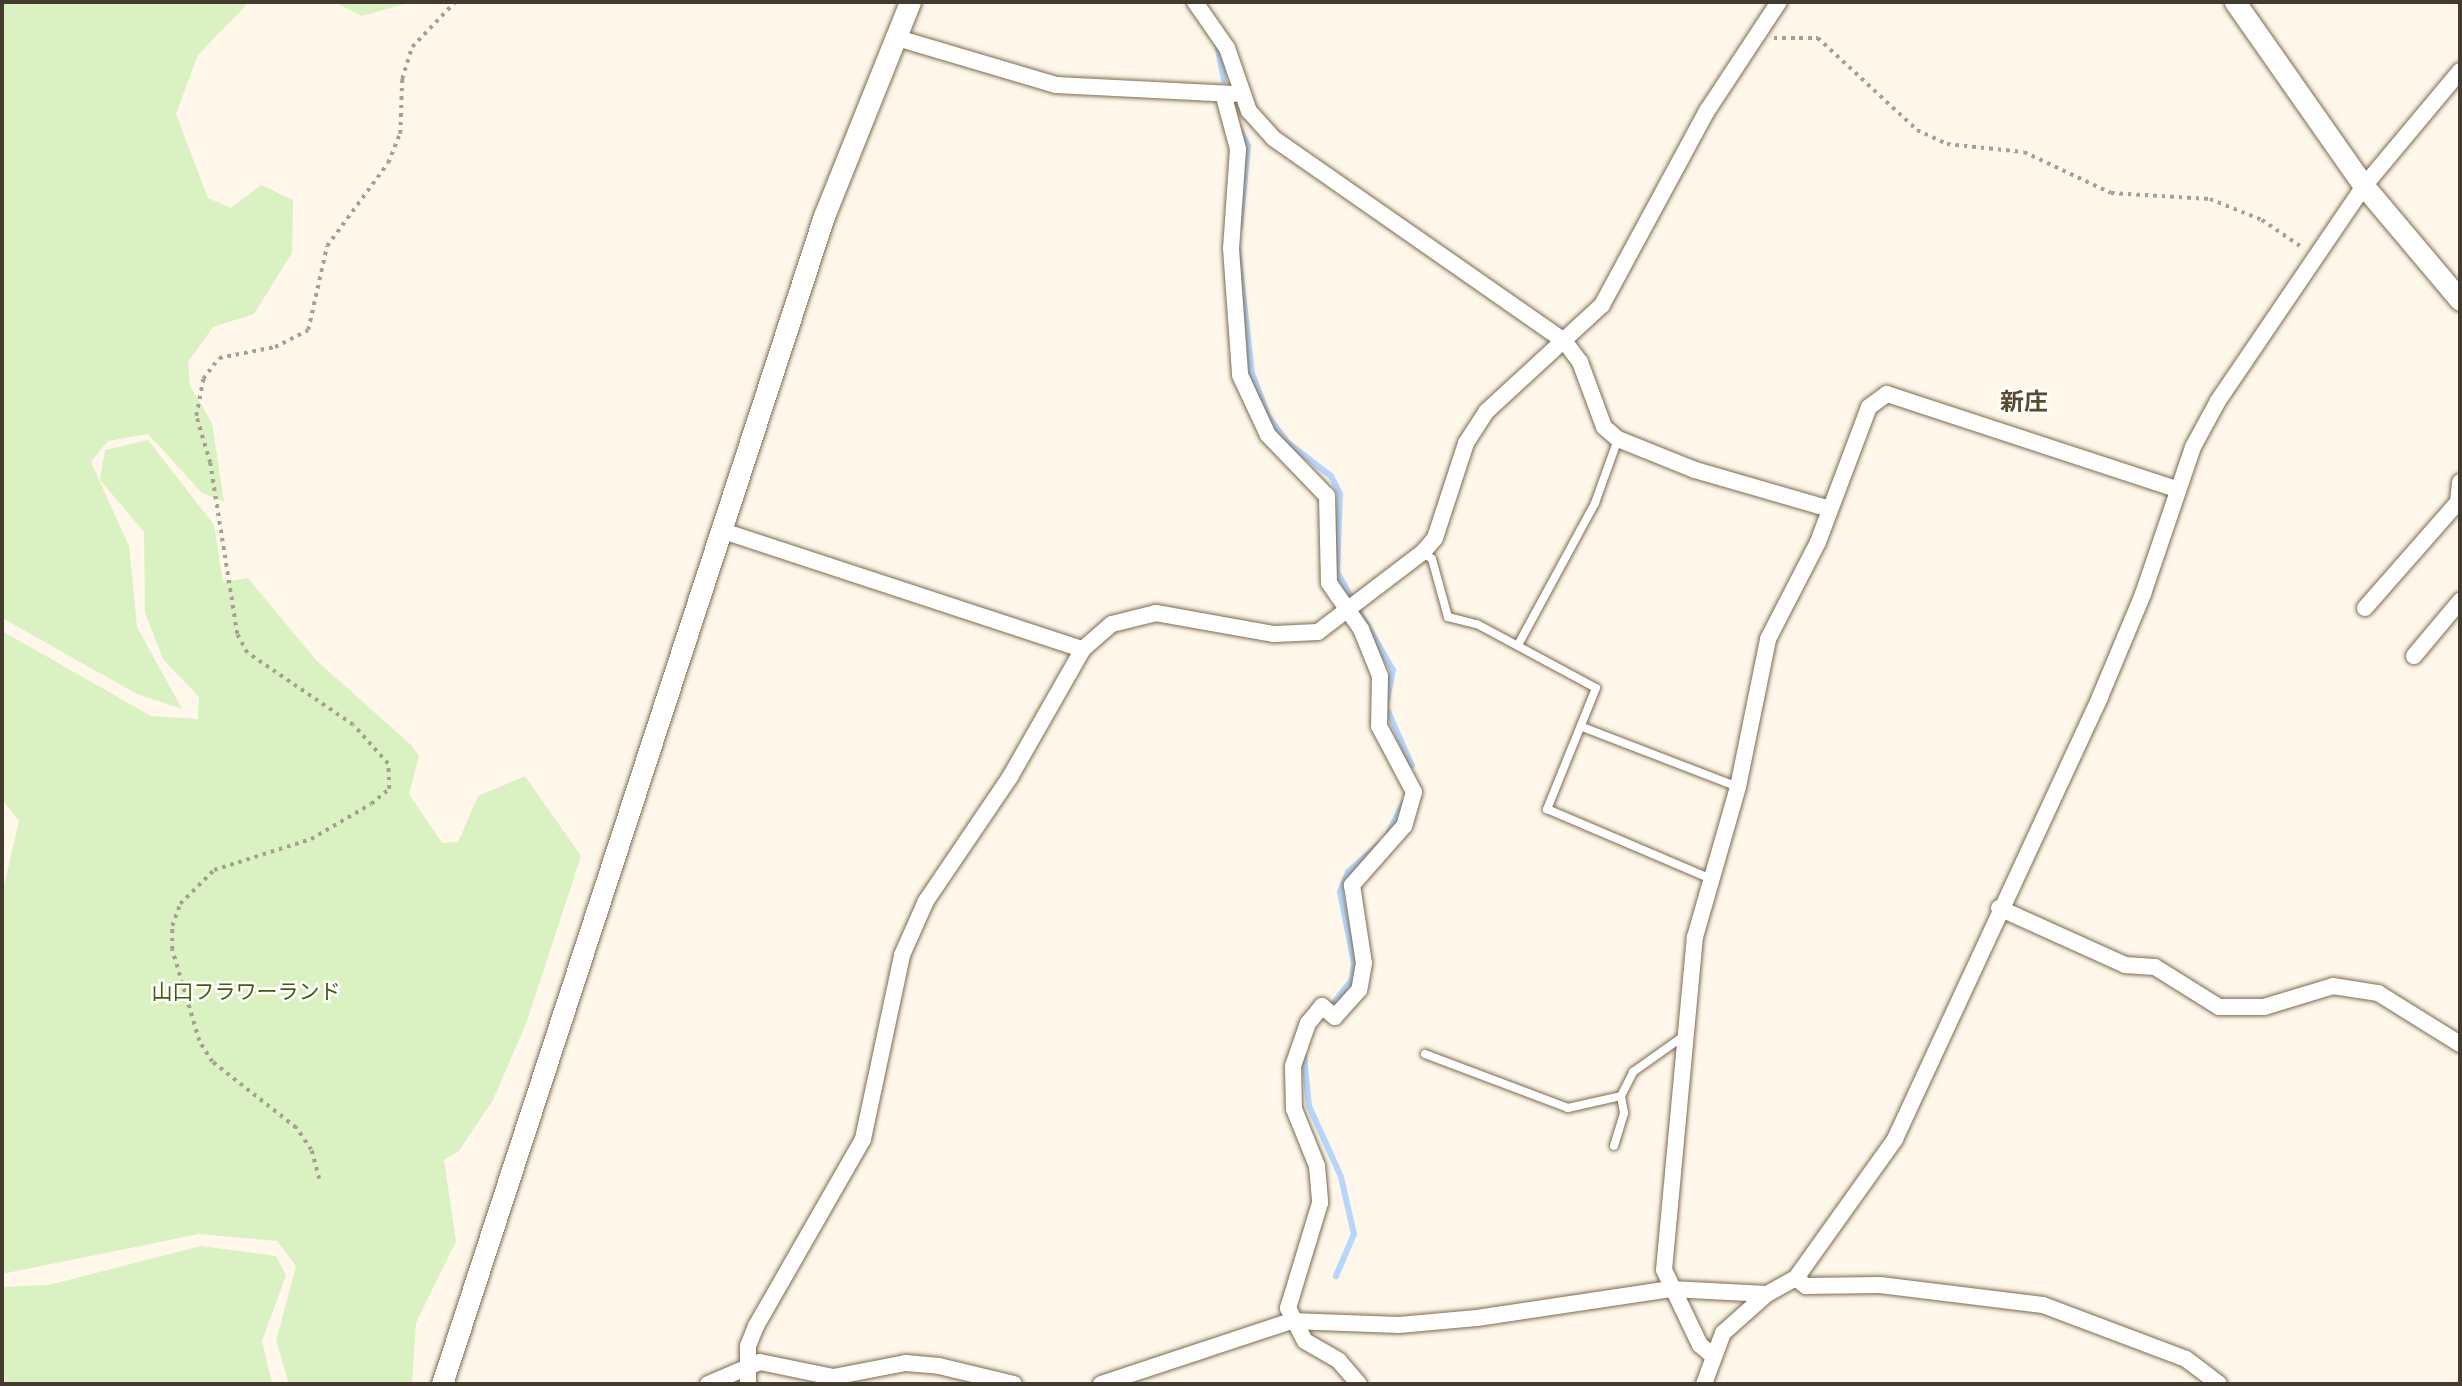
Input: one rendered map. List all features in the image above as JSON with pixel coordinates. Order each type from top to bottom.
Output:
[{"type":"street","points":[[442,1384],[824,216],[910,2]]},
{"type":"street","points":[[1195,2],[1227,48],[1238,149],[1231,248],[1240,375],[1268,435],[1328,496],[1325,565],[1352,604],[1380,676],[1375,713],[1414,801],[1388,848],[1352,885],[1363,978],[1359,990],[1329,1012],[1308,1023],[1293,1066],[1294,1109],[1321,1181],[1317,1227],[1291,1284],[1292,1321],[1305,1341],[1339,1362],[1359,1384]]},
{"type":"street","points":[[748,1384],[747,1363],[776,1285],[863,1139],[902,955],[926,901],[1010,777],[1083,649],[1132,615],[1156,613],[1297,636],[1318,632],[1423,552],[1435,538],[1466,443],[1487,411],[1564,342],[1619,280],[1701,121],[1779,2]]},
{"type":"street","points":[[2235,2],[2364,186],[2460,300]]},
{"type":"street","points":[[894,37],[1056,85],[1232,95],[1273,138],[1310,169],[1564,342],[1580,362],[1604,426],[1618,439],[1695,470],[1826,508]]},
{"type":"street","points":[[1707,1383],[1712,1355],[1723,1333],[1767,1294],[1796,1278],[1895,1139],[2133,620],[2176,489],[2218,401],[2364,186],[2460,71]]},
{"type":"street","points":[[1712,1355],[1671,1289],[1663,1236],[1685,1035],[1709,878],[1738,787],[1768,639],[1818,542],[1826,508],[1869,407],[1887,394],[2176,489]]},
{"type":"street","points":[[2365,608],[2458,502],[2460,482]]},
{"type":"street","points":[[720,530],[1083,649]]},
{"type":"street","points":[[2414,656],[2460,601]]},
{"type":"street","points":[[1999,908],[2125,965],[2155,967],[2220,1007],[2264,1007],[2333,986],[2378,993],[2460,1044]]},
{"type":"street","points":[[1796,1278],[1806,1286],[1880,1285],[2056,1308],[2186,1359],[2219,1384]]},
{"type":"street","points":[[1101,1384],[1292,1321],[1451,1321],[1671,1289],[1767,1294]]},
{"type":"street","points":[[708,1384],[747,1363],[833,1377],[906,1363],[939,1366],[1014,1384]]},
{"type":"lane","points":[[1518,645],[1595,503],[1618,439]]},
{"type":"lane","points":[[1423,552],[1432,559],[1448,617],[1477,624],[1596,688],[1585,728],[1548,809],[1709,878]]},
{"type":"lane","points":[[1585,728],[1738,787]]},
{"type":"lane","points":[[1614,1146],[1624,1113],[1621,1096],[1633,1072],[1685,1035]]},
{"type":"lane","points":[[1424,1054],[1551,1105],[1621,1096]]},
{"type":"path","points":[[319,1179],[312,1150],[296,1128],[222,1071],[200,1041],[172,950],[172,926],[180,904],[214,870],[311,839],[370,804],[389,789],[388,764],[344,718],[247,653],[237,634],[210,463],[196,416],[203,379],[219,358],[275,347],[308,330],[327,246],[388,163],[400,134],[402,79],[412,47],[455,2]]},
{"type":"path","points":[[1758,36],[1818,38],[1917,130],[1947,144],[2024,152],[2111,193],[2210,199],[2262,220],[2315,256]]},
{"type":"green space","points":[[2,2],[249,2],[198,55],[176,114],[208,198],[231,208],[261,185],[293,200],[292,253],[254,314],[213,327],[188,362],[190,386],[212,423],[224,502],[202,493],[148,434],[108,441],[91,462],[129,546],[137,627],[182,709],[137,694],[2,618]]},
{"type":"green space","points":[[334,2],[412,2],[362,16]]},
{"type":"green space","name":"山口フラワーランド","points":[[148,440],[214,525],[223,582],[248,578],[316,660],[411,745],[419,756],[409,794],[442,843],[458,842],[478,796],[525,776],[581,856],[527,1021],[493,1100],[458,1152],[444,1160],[456,1241],[416,1323],[412,1384],[289,1384],[276,1341],[296,1266],[277,1241],[199,1234],[2,1274],[2,894],[19,821],[2,799],[2,631],[151,716],[198,719],[199,697],[163,659],[145,613],[144,532],[100,480],[105,450]]},
{"type":"green space","points":[[201,1246],[276,1256],[286,1275],[262,1341],[272,1384],[2,1384],[2,1287],[49,1285]]},
{"type":"waterway","points":[[1217,44],[1224,80]]},
{"type":"waterway","points":[[1238,126],[1248,146],[1240,227]]},
{"type":"waterway","points":[[1238,249],[1252,373],[1268,416],[1286,441],[1331,476],[1340,494],[1337,572],[1393,670],[1386,707],[1412,766]]},
{"type":"waterway","points":[[1388,834],[1403,803]]},
{"type":"waterway","points":[[1329,1009],[1352,980],[1354,963],[1340,892],[1348,872],[1378,845]]},
{"type":"waterway","points":[[1304,1055],[1309,1106],[1341,1177],[1354,1234],[1336,1276]]},
{"type":"district","name":"新庄","points":[[2024,401]]}]
